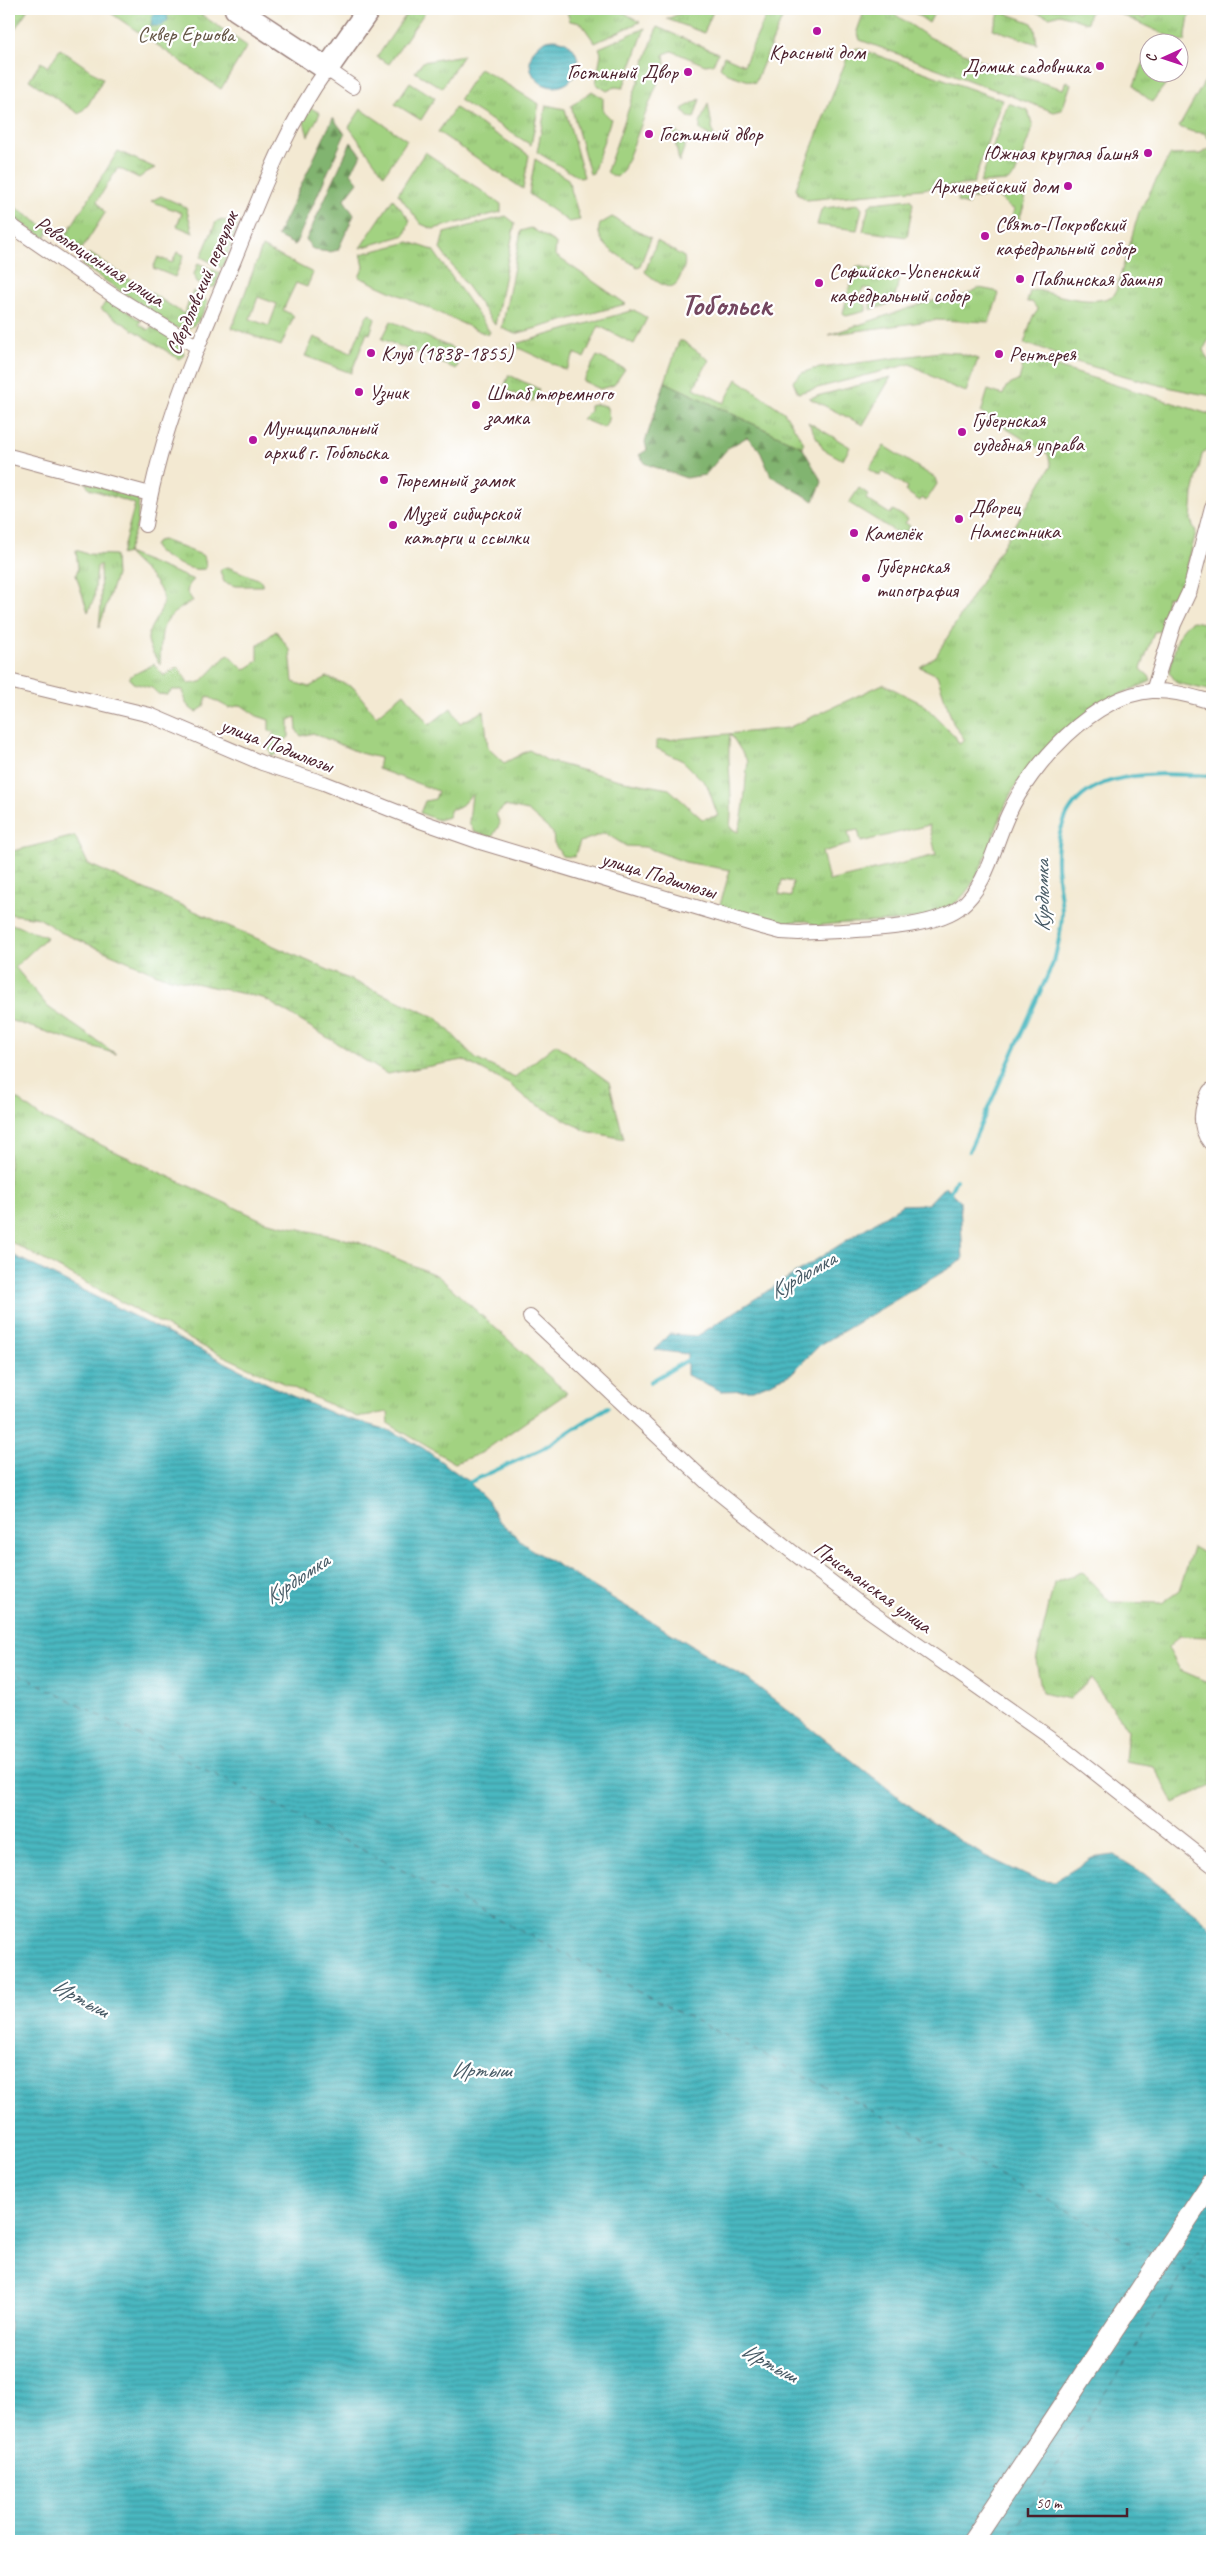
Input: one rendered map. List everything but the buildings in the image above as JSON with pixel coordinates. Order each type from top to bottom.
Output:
[{"type":"main road","points":[[236,9],[327,69],[369,9]]},
{"type":"street","points":[[327,69],[353,87]]},
{"type":"street","name":"Свердловский переулок","points":[[145,526],[150,494],[179,392],[196,346],[282,145],[311,91],[327,69]]},
{"type":"street","name":"Революционная улица","points":[[9,224],[112,294],[196,346]]},
{"type":"street","points":[[9,456],[150,494]]},
{"type":"street","points":[[1153,691],[1174,624],[1190,590],[1212,507]]},
{"type":"street","name":"улица Подшлюзы","points":[[9,681],[150,715],[262,763],[324,783],[469,838],[762,927],[799,934],[916,924],[938,919],[959,908],[973,894],[982,878],[1017,797],[1051,753],[1076,727],[1100,709],[1123,697],[1153,691],[1176,693],[1212,702]]},
{"type":"street","points":[[1212,1093],[1208,1101],[1204,1120],[1206,1130],[1212,1140]]},
{"type":"street","name":"Пристанская улица","points":[[530,1317],[708,1484],[791,1552],[864,1607],[1056,1742],[1212,1865]]},
{"type":"street","points":[[973,2541],[1212,2182]]},
{"type":"green space","points":[[9,9],[28,9],[13,32],[9,30]]},
{"type":"green space","name":"Сквер Ершова","points":[[105,9],[193,9],[247,46],[221,89]]},
{"type":"green space","points":[[410,9],[427,9],[389,64],[377,57]]},
{"type":"green space","points":[[566,9],[618,9],[640,22],[595,43],[581,23],[570,21]]},
{"type":"green space","points":[[691,9],[714,9],[704,33],[667,19]]},
{"type":"green space","points":[[769,9],[786,9],[755,83],[728,74],[720,67],[724,56],[744,65]]},
{"type":"green space","points":[[865,9],[887,9],[927,36],[1003,71],[1063,89],[1066,81],[1071,84],[1062,110],[1054,112],[860,40],[857,31]]},
{"type":"green space","points":[[909,9],[936,9],[929,23]]},
{"type":"green space","points":[[1025,9],[1091,9],[1087,23],[1060,14],[1050,17]]},
{"type":"green space","points":[[1131,9],[1130,12],[1145,19],[1147,15],[1134,9],[1190,9],[1186,32],[1159,32],[1111,10]]},
{"type":"green space","points":[[1000,11],[1032,23],[1035,29],[1037,44],[993,29]]},
{"type":"green space","points":[[657,27],[718,53],[713,64],[705,65],[672,51],[664,54],[665,64],[623,171],[617,177],[610,175],[607,171]]},
{"type":"green space","points":[[645,28],[623,88],[615,87],[607,91],[596,84],[601,53],[599,48]]},
{"type":"green space","points":[[857,48],[1002,100],[973,184],[807,200],[798,194],[796,188],[849,53]]},
{"type":"green space","points":[[60,49],[103,79],[88,105],[79,114],[29,80],[41,62],[48,67]]},
{"type":"green space","points":[[463,55],[442,88],[415,72],[423,62]]},
{"type":"green space","points":[[480,68],[539,104],[531,145],[459,100]]},
{"type":"green space","points":[[1212,68],[1212,143],[1204,133],[1193,132],[1179,127]]},
{"type":"green space","points":[[1138,76],[1138,82],[1167,82],[1152,102],[1136,89],[1134,85]]},
{"type":"green space","points":[[410,82],[435,98],[421,120],[395,104]]},
{"type":"green space","points":[[592,91],[603,98],[603,111],[611,119],[593,173],[590,174],[571,106]]},
{"type":"green space","points":[[700,99],[694,118],[688,117],[682,109]]},
{"type":"green space","points":[[708,103],[714,138],[700,130],[700,123]]},
{"type":"green space","points":[[1008,103],[1028,110],[1033,127],[1015,175],[1008,181],[980,183]]},
{"type":"green space","points":[[546,105],[565,109],[584,177],[580,178],[537,152]]},
{"type":"green space","points":[[309,107],[320,113],[308,136],[303,119]]},
{"type":"green space","points":[[455,108],[529,155],[523,189],[438,132]]},
{"type":"green space","points":[[361,109],[407,140],[384,175],[349,127]]},
{"type":"green space","points":[[333,118],[345,134],[295,245],[277,236]]},
{"type":"green space","points":[[673,129],[687,140],[679,162]]},
{"type":"green space","points":[[351,142],[361,155],[351,173],[358,182],[344,200],[354,215],[338,250],[330,252],[313,250],[306,240]]},
{"type":"green space","points":[[1212,149],[1212,334],[1203,350],[1212,367],[1212,396],[1123,375],[1024,344],[1032,318],[1038,310],[1032,302],[1027,302],[1030,291],[1037,290],[1088,300],[1108,298],[1115,294],[1139,212],[1170,155],[1200,154]]},
{"type":"green space","points":[[118,151],[155,168],[139,178],[118,168],[97,201],[105,213],[82,249],[64,238]]},
{"type":"green space","points":[[425,152],[501,204],[501,212],[433,229],[421,224],[398,194]]},
{"type":"green space","points":[[535,159],[568,179],[580,220],[569,222],[529,194]]},
{"type":"green space","points":[[1008,191],[1024,197],[1025,203],[1019,220],[1012,217],[1014,209],[995,196],[971,198],[968,205],[957,202],[959,196],[963,194]]},
{"type":"green space","points":[[161,196],[186,207],[193,233],[177,226],[182,213],[151,201]]},
{"type":"green space","points":[[393,199],[410,220],[405,235],[360,248]]},
{"type":"green space","points":[[910,199],[913,204],[907,237],[863,231],[869,206],[873,203]]},
{"type":"green space","points":[[9,203],[49,230],[45,238],[9,215]]},
{"type":"green space","points":[[858,204],[862,209],[857,230],[817,225],[821,210],[824,208]]},
{"type":"green space","points":[[506,216],[515,223],[495,325],[440,249],[444,233]]},
{"type":"green space","points":[[612,217],[651,238],[639,268],[611,250],[601,238],[599,232],[600,224]]},
{"type":"green space","points":[[219,220],[228,221],[238,226],[222,268],[201,257],[216,222]]},
{"type":"green space","points":[[531,228],[556,243],[555,255],[626,304],[515,334],[502,328],[521,231]]},
{"type":"green space","points":[[657,241],[684,257],[683,270],[677,283],[673,286],[669,287],[659,283],[645,272]]},
{"type":"green space","points":[[409,242],[433,250],[490,332],[488,335],[359,277],[364,267],[361,254]]},
{"type":"green space","points":[[262,247],[313,273],[307,287],[296,283],[283,310],[294,316],[281,346],[232,328]],"holes":[[[258,297],[277,304],[269,326],[250,319]]]},
{"type":"green space","points":[[177,252],[184,255],[175,277],[153,268],[158,257],[172,263]]},
{"type":"green space","points":[[89,253],[184,314],[193,291],[208,302],[203,314],[192,326],[181,329],[174,327],[82,265]]},
{"type":"green space","points":[[198,263],[220,273],[215,287],[208,287],[197,283],[194,274]]},
{"type":"green space","points":[[857,266],[897,274],[899,278],[892,301],[884,306],[870,310],[870,304],[874,296],[870,289],[865,288],[858,294],[858,299],[866,305],[866,311],[846,316],[843,313],[854,269]]},
{"type":"green space","points":[[979,288],[995,291],[999,294],[989,322],[936,320],[828,335],[934,300],[962,296]]},
{"type":"green space","points":[[108,298],[141,321],[139,324],[148,330],[151,327],[176,341],[184,355],[179,359],[101,309]]},
{"type":"green space","points":[[634,310],[647,318],[634,344],[599,326],[584,358],[575,353],[566,370],[512,345]]},
{"type":"green space","points":[[371,314],[375,319],[370,334],[367,333],[351,373],[305,356],[314,337],[351,353],[367,315]]},
{"type":"green space","points":[[391,321],[463,353],[456,369],[382,339]]},
{"type":"green space","points":[[679,341],[683,341],[709,360],[694,388],[724,403],[737,379],[784,412],[804,443],[802,447],[665,382]]},
{"type":"green space","points":[[940,352],[959,353],[978,359],[966,392],[946,384],[910,364],[798,393],[793,381],[802,373],[813,369]]},
{"type":"green space","points":[[597,356],[625,369],[614,385],[600,389],[583,381]]},
{"type":"green space","points":[[1025,357],[1212,415],[1212,442],[1202,455],[1193,494],[1191,521],[1196,532],[1180,595],[1167,597],[1162,631],[1154,632],[1141,669],[1149,676],[1151,681],[1114,697],[1083,715],[1038,759],[1019,781],[1006,803],[988,851],[974,881],[965,894],[941,912],[907,920],[816,926],[807,921],[778,922],[763,915],[735,913],[720,905],[730,870],[685,862],[645,847],[626,846],[605,833],[580,842],[574,857],[562,856],[554,843],[553,833],[528,811],[505,806],[496,814],[500,824],[492,837],[474,832],[469,822],[472,794],[459,808],[451,809],[448,817],[438,820],[420,813],[425,801],[435,799],[438,791],[378,769],[380,758],[360,753],[313,733],[301,736],[297,731],[296,717],[289,720],[289,737],[282,743],[278,753],[272,756],[268,746],[274,732],[269,731],[269,720],[257,716],[241,705],[229,708],[207,696],[204,707],[196,712],[186,703],[183,690],[172,690],[167,695],[158,694],[152,688],[133,683],[129,677],[154,664],[164,676],[178,667],[189,684],[201,682],[228,654],[244,670],[258,661],[258,645],[276,631],[290,650],[293,682],[309,687],[327,677],[353,687],[376,716],[404,693],[429,725],[451,708],[460,723],[484,711],[488,748],[504,763],[529,750],[548,761],[619,780],[669,789],[702,819],[718,816],[707,785],[683,761],[656,748],[656,741],[788,728],[883,684],[923,704],[955,736],[959,744],[965,740],[953,723],[937,675],[920,667],[936,656],[1051,466],[1048,454],[981,413],[988,390],[1003,395],[1006,387],[1019,380]],"holes":[[[730,734],[748,762],[741,824],[738,832],[730,828]],[[929,825],[936,855],[829,881],[822,852],[851,844],[848,832],[858,830],[861,842]],[[782,880],[793,882],[791,897],[779,895]]]},
{"type":"green space","points":[[509,375],[539,389],[533,401],[503,389]]},
{"type":"green space","points":[[891,377],[863,425],[809,398]]},
{"type":"green space","points":[[665,382],[802,447],[822,482],[814,501],[771,476],[759,449],[747,437],[728,448],[705,475],[686,478],[646,464],[639,455],[647,450],[645,442]]},
{"type":"green space","points":[[595,404],[606,406],[608,417],[604,428],[582,419],[590,411],[590,406]]},
{"type":"green space","points":[[808,422],[850,447],[843,460],[823,449]]},
{"type":"green space","points":[[884,446],[935,478],[937,484],[926,501],[922,498],[920,501],[905,491],[907,487],[883,472],[880,476],[869,469]]},
{"type":"green space","points":[[85,482],[139,500],[137,524],[127,553],[121,555],[135,504],[90,489]]},
{"type":"green space","points":[[859,488],[868,494],[866,499],[890,514],[893,510],[908,519],[905,523],[910,526],[905,535],[901,535],[849,503]]},
{"type":"green space","points":[[163,540],[202,555],[205,559],[206,568],[202,570],[187,567],[162,555],[154,546],[157,541]]},
{"type":"green space","points":[[76,550],[87,554],[115,555],[116,575],[99,628],[101,605],[100,564],[97,567],[94,599],[88,612],[76,575],[78,568]]},
{"type":"green space","points":[[127,553],[194,580],[189,584],[187,592],[193,601],[173,614],[167,620],[164,627],[160,665],[151,650],[148,640],[151,628],[163,605],[162,594],[151,577]]},
{"type":"green space","points":[[228,567],[260,580],[263,586],[235,586],[224,582],[220,571]]},
{"type":"green space","points":[[1193,621],[1212,625],[1212,691],[1177,683],[1169,672],[1179,636],[1187,624]]},
{"type":"green space","points":[[75,836],[88,864],[437,1018],[476,1059],[515,1077],[556,1044],[609,1082],[624,1139],[586,1131],[527,1099],[509,1084],[463,1060],[387,1074],[263,998],[162,976],[60,932],[39,918],[9,914],[9,852]]},
{"type":"green space","points":[[9,923],[47,937],[15,967],[48,1007],[116,1054],[9,1020]]},
{"type":"green space","points":[[9,1093],[41,1117],[264,1221],[358,1242],[438,1276],[567,1393],[481,1453],[455,1463],[389,1424],[388,1412],[357,1417],[204,1347],[9,1241]]},
{"type":"green space","points":[[1193,1547],[1212,1558],[1212,1618],[1206,1623],[1212,1631],[1212,1637],[1179,1636],[1168,1648],[1180,1670],[1212,1684],[1212,1785],[1174,1803],[1154,1766],[1125,1761],[1128,1730],[1091,1679],[1070,1699],[1042,1693],[1036,1661],[1054,1583],[1082,1572],[1110,1602],[1162,1603],[1179,1591]]},
{"type":"water","points":[[159,9],[167,12],[168,20],[162,26],[151,26],[152,16]]},
{"type":"water","points":[[549,39],[559,39],[571,46],[578,58],[578,68],[571,80],[559,87],[549,87],[541,83],[534,76],[530,68],[530,58],[534,50],[541,43]]},
{"type":"water","points":[[945,1186],[960,1201],[963,1260],[820,1345],[791,1374],[753,1390],[721,1391],[687,1375],[687,1354],[655,1350],[669,1334],[697,1336],[902,1205],[928,1204]]},
{"type":"water","name":"Иртыш","points":[[9,1253],[288,1394],[336,1415],[394,1432],[423,1448],[469,1482],[488,1501],[497,1519],[529,1548],[749,1680],[932,1823],[983,1855],[1034,1879],[1055,1881],[1092,1858],[1114,1855],[1143,1873],[1198,1915],[1212,1929],[1212,2541],[9,2541]]},
{"type":"waterway","name":"Курдюмка","points":[[969,1151],[1054,961],[1060,937],[1062,918],[1057,856],[1062,827],[1073,805],[1090,790],[1111,781],[1135,776],[1161,774],[1212,776]]},
{"type":"waterway","name":"Курдюмка","points":[[948,1196],[956,1180]]},
{"type":"waterway","name":"Курдюмка","points":[[650,1382],[691,1358]]},
{"type":"waterway","name":"Курдюмка","points":[[466,1484],[542,1449],[608,1407]]},
{"type":"ferry route","points":[[9,1669],[1154,2255]]},
{"type":"ferry route","points":[[1007,2541],[1212,2231]]},
{"type":"ferry route","points":[[1171,2263],[1212,2284]]},
{"type":"place","name":"Красный дом","points":[[817,31]]},
{"type":"place","name":"Домик садовника","points":[[1100,66]]},
{"type":"place","name":"Гостиный Двор","points":[[688,72]]},
{"type":"place","name":"Гостиный двор","points":[[649,134]]},
{"type":"place","name":"Южная круглая башня","points":[[1148,153]]},
{"type":"place","name":"Архиерейский дом","points":[[1068,186]]},
{"type":"place","name":"Свято-Покровский кафедральный собор","points":[[985,236]]},
{"type":"place","name":"Павлинская башня","points":[[1020,279]]},
{"type":"place","name":"Софийско-Успенский кафедральный собор","points":[[819,283]]},
{"type":"place","name":"Клуб (1838-1855)","points":[[371,353]]},
{"type":"place","name":"Рентерея","points":[[999,354]]},
{"type":"place","name":"Узник","points":[[359,392]]},
{"type":"place","name":"Штаб тюремного замка","points":[[476,405]]},
{"type":"place","name":"Губернская судебная управа","points":[[962,432]]},
{"type":"place","name":"Муниципальный архив г. Тобольска","points":[[253,440]]},
{"type":"place","name":"Тюремный замок","points":[[384,480]]},
{"type":"place","name":"Дворец Наместника","points":[[959,519]]},
{"type":"place","name":"Музей сибирской каторги и ссылки","points":[[393,525]]},
{"type":"place","name":"Камелёк","points":[[854,533]]},
{"type":"place","name":"Губернская типография","points":[[866,578]]},
{"type":"district","name":"Тобольск","points":[[726,304]]}]
